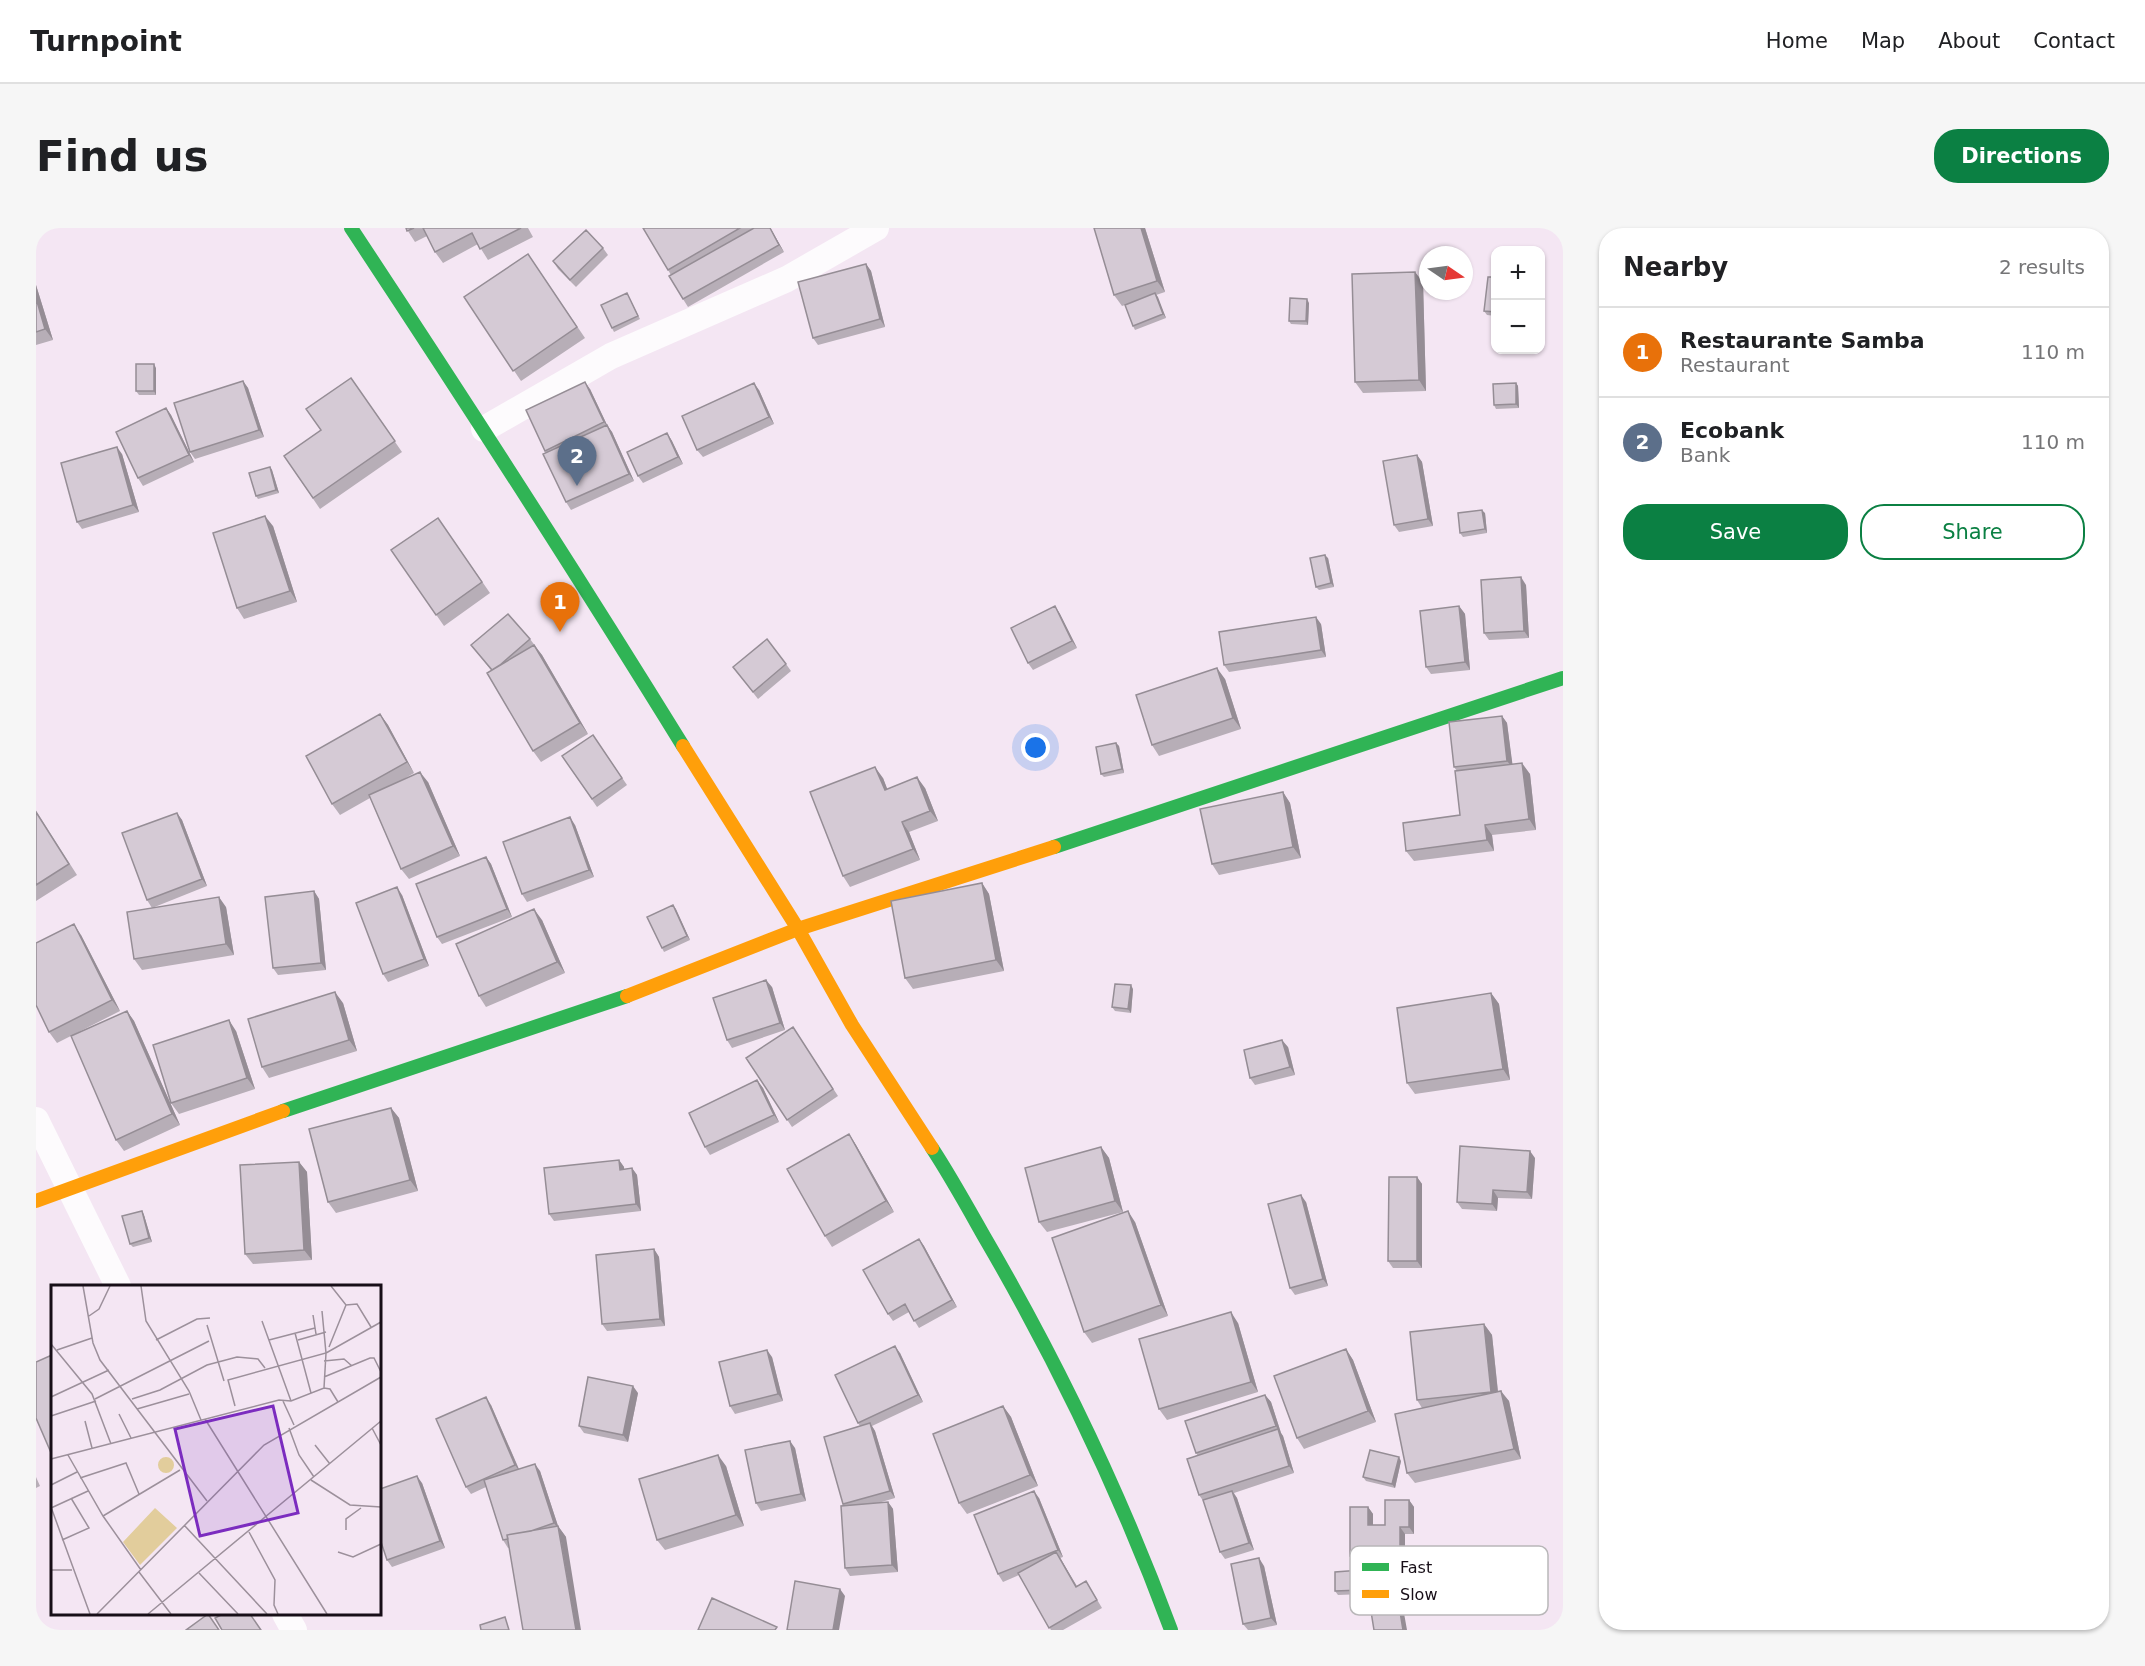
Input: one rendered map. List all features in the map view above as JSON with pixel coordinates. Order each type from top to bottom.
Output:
[{"type":"main road","points":[[351,228],[484,429],[798,928],[852,1025],[939,1157],[1065,1382],[1114,1487],[1171,1630]]},
{"type":"main road","points":[[36,1201],[262,1118],[637,992],[798,928],[963,877],[1563,678]]},
{"type":"street","points":[[484,429],[611,356],[787,279],[876,228]]},
{"type":"street","points":[[36,1120],[117,1285]]},
{"type":"street","points":[[286,1615],[294,1630]]},
{"type":"building","points":[[423,228],[521,228],[480,249],[472,233],[435,252]]},
{"type":"building","points":[[643,228],[740,228],[668,270]]},
{"type":"building","points":[[754,228],[770,228],[779,245],[683,299],[669,276]]},
{"type":"building","points":[[1094,228],[1141,228],[1157,281],[1114,295]]},
{"type":"building","points":[[586,230],[603,248],[570,280],[553,261]]},
{"type":"building","points":[[528,254],[577,327],[513,371],[464,297]]},
{"type":"building","points":[[866,264],[880,319],[813,338],[798,282]]},
{"type":"building","points":[[1415,272],[1419,380],[1355,382],[1352,274]]},
{"type":"building","points":[[1488,277],[1491,277],[1491,312],[1484,311]]},
{"type":"building","points":[[627,293],[638,316],[612,328],[601,305]]},
{"type":"building","points":[[1155,293],[1163,314],[1133,326],[1125,305]]},
{"type":"building","points":[[36,298],[45,329],[36,332]]},
{"type":"building","points":[[1290,298],[1307,299],[1306,321],[1289,321]]},
{"type":"building","points":[[136,364],[154,364],[154,391],[136,391]]},
{"type":"building","points":[[351,378],[395,441],[313,498],[284,456],[321,430],[306,409]]},
{"type":"building","points":[[243,381],[259,430],[190,452],[174,403]]},
{"type":"building","points":[[585,382],[604,422],[545,451],[526,410]]},
{"type":"building","points":[[754,383],[769,417],[697,450],[682,416]]},
{"type":"building","points":[[1516,383],[1516,404],[1494,405],[1493,384]]},
{"type":"building","points":[[166,408],[189,455],[138,478],[116,432]]},
{"type":"building","points":[[607,425],[629,474],[566,502],[543,454]]},
{"type":"building","points":[[667,433],[678,457],[638,476],[627,452]]},
{"type":"building","points":[[117,447],[133,505],[77,522],[61,463]]},
{"type":"building","points":[[1417,455],[1428,519],[1394,525],[1383,461]]},
{"type":"building","points":[[270,467],[276,490],[256,496],[249,473]]},
{"type":"building","points":[[1482,510],[1485,529],[1460,533],[1458,513]]},
{"type":"building","points":[[265,516],[290,591],[237,608],[213,533]]},
{"type":"building","points":[[438,518],[482,582],[436,615],[391,550]]},
{"type":"building","points":[[1325,555],[1331,583],[1316,587],[1310,558]]},
{"type":"building","points":[[1521,577],[1524,631],[1484,633],[1481,580]]},
{"type":"building","points":[[1055,606],[1072,641],[1028,663],[1011,628]]},
{"type":"building","points":[[1459,606],[1465,662],[1426,667],[1420,611]]},
{"type":"building","points":[[508,614],[530,639],[492,670],[471,645]]},
{"type":"building","points":[[1316,617],[1321,650],[1224,665],[1219,632]]},
{"type":"building","points":[[767,639],[786,664],[753,692],[733,667]]},
{"type":"building","points":[[534,645],[580,723],[533,751],[487,673]]},
{"type":"building","points":[[1217,668],[1233,718],[1152,745],[1136,695]]},
{"type":"building","points":[[380,714],[407,762],[332,804],[306,756]]},
{"type":"building","points":[[1502,716],[1507,761],[1454,767],[1449,722]]},
{"type":"building","points":[[593,735],[622,778],[592,799],[562,756]]},
{"type":"building","points":[[1116,743],[1122,769],[1101,774],[1096,747]]},
{"type":"building","points":[[1522,763],[1529,819],[1485,825],[1487,840],[1406,851],[1403,823],[1460,815],[1455,771]]},
{"type":"building","points":[[875,767],[885,790],[917,777],[930,811],[902,822],[913,849],[843,876],[810,792]]},
{"type":"building","points":[[420,772],[453,846],[401,869],[369,795]]},
{"type":"building","points":[[1283,792],[1293,847],[1212,864],[1200,809]]},
{"type":"building","points":[[36,812],[69,864],[36,885]]},
{"type":"building","points":[[177,813],[202,879],[147,900],[122,833]]},
{"type":"building","points":[[570,817],[589,870],[522,894],[503,842]]},
{"type":"building","points":[[486,857],[507,909],[437,937],[416,884]]},
{"type":"building","points":[[982,883],[996,960],[905,978],[891,901]]},
{"type":"building","points":[[397,887],[424,959],[383,974],[356,903]]},
{"type":"building","points":[[314,891],[321,963],[273,968],[265,897]]},
{"type":"building","points":[[219,897],[226,944],[134,959],[127,912]]},
{"type":"building","points":[[673,905],[687,936],[662,948],[647,917]]},
{"type":"building","points":[[534,909],[557,962],[479,996],[456,944]]},
{"type":"building","points":[[74,924],[112,1000],[49,1032],[36,1005],[36,943]]},
{"type":"building","points":[[766,980],[780,1023],[727,1040],[713,998]]},
{"type":"building","points":[[1115,984],[1131,985],[1128,1009],[1112,1007]]},
{"type":"building","points":[[335,992],[349,1040],[262,1067],[248,1019]]},
{"type":"building","points":[[1491,993],[1503,1069],[1407,1083],[1397,1008]]},
{"type":"building","points":[[127,1011],[172,1114],[116,1140],[71,1036]]},
{"type":"building","points":[[229,1020],[247,1078],[171,1103],[153,1045]]},
{"type":"building","points":[[793,1027],[833,1089],[787,1120],[746,1058]]},
{"type":"building","points":[[1282,1040],[1290,1067],[1250,1078],[1244,1050]]},
{"type":"building","points":[[757,1080],[774,1115],[705,1147],[689,1113]]},
{"type":"building","points":[[391,1108],[410,1180],[328,1202],[309,1129]]},
{"type":"building","points":[[849,1134],[886,1201],[825,1236],[787,1169]]},
{"type":"building","points":[[1460,1146],[1530,1151],[1527,1192],[1493,1190],[1492,1204],[1457,1202]]},
{"type":"building","points":[[1101,1147],[1115,1201],[1039,1222],[1025,1168]]},
{"type":"building","points":[[619,1160],[620,1170],[632,1168],[636,1204],[549,1214],[544,1168]]},
{"type":"building","points":[[299,1162],[304,1250],[245,1254],[240,1165]]},
{"type":"building","points":[[1389,1177],[1417,1177],[1417,1261],[1388,1261]]},
{"type":"building","points":[[1301,1195],[1323,1279],[1290,1288],[1268,1204]]},
{"type":"building","points":[[142,1211],[149,1238],[130,1244],[122,1216]]},
{"type":"building","points":[[1128,1211],[1161,1305],[1084,1332],[1052,1238]]},
{"type":"building","points":[[919,1239],[952,1300],[914,1321],[905,1304],[888,1314],[863,1270]]},
{"type":"building","points":[[654,1249],[660,1319],[602,1324],[596,1255]]},
{"type":"building","points":[[1231,1312],[1251,1382],[1159,1409],[1139,1339]]},
{"type":"building","points":[[1484,1324],[1491,1392],[1417,1400],[1410,1332]]},
{"type":"building","points":[[895,1346],[918,1395],[858,1423],[835,1375]]},
{"type":"building","points":[[1346,1349],[1368,1411],[1297,1438],[1274,1376]]},
{"type":"building","points":[[767,1350],[778,1394],[730,1406],[719,1362]]},
{"type":"building","points":[[51,1355],[51,1453],[36,1418],[36,1362]]},
{"type":"building","points":[[588,1377],[633,1386],[623,1435],[579,1426]]},
{"type":"building","points":[[1501,1391],[1514,1449],[1407,1473],[1395,1414]]},
{"type":"building","points":[[1265,1395],[1276,1426],[1196,1453],[1185,1421]]},
{"type":"building","points":[[486,1397],[515,1465],[466,1487],[436,1419]]},
{"type":"building","points":[[1003,1406],[1030,1475],[959,1503],[933,1434]]},
{"type":"building","points":[[870,1423],[890,1491],[843,1504],[824,1437]]},
{"type":"building","points":[[1278,1429],[1289,1466],[1199,1495],[1187,1459]]},
{"type":"building","points":[[790,1441],[801,1494],[756,1503],[745,1450]]},
{"type":"building","points":[[1370,1450],[1399,1457],[1392,1484],[1363,1477]]},
{"type":"building","points":[[718,1455],[736,1515],[657,1540],[639,1479]]},
{"type":"building","points":[[535,1464],[554,1523],[531,1531],[507,1535],[508,1539],[503,1540],[484,1480]]},
{"type":"building","points":[[417,1476],[440,1541],[387,1560],[381,1542],[381,1489]]},
{"type":"building","points":[[1034,1491],[1058,1550],[998,1574],[974,1515]]},
{"type":"building","points":[[1232,1491],[1249,1543],[1220,1552],[1203,1500]]},
{"type":"building","points":[[1385,1500],[1409,1500],[1409,1527],[1400,1527],[1400,1546],[1350,1546],[1350,1507],[1368,1507],[1368,1525],[1385,1525]]},
{"type":"building","points":[[888,1502],[892,1565],[845,1568],[841,1506]]},
{"type":"building","points":[[558,1526],[576,1630],[523,1630],[507,1535]]},
{"type":"building","points":[[1056,1552],[1076,1587],[1086,1581],[1097,1600],[1049,1628],[1018,1573]]},
{"type":"building","points":[[1259,1558],[1271,1618],[1243,1624],[1231,1564]]},
{"type":"building","points":[[1350,1571],[1350,1590],[1335,1591],[1335,1572]]},
{"type":"building","points":[[795,1581],[840,1589],[833,1630],[787,1630]]},
{"type":"building","points":[[712,1598],[777,1627],[775,1630],[698,1630]]},
{"type":"building","points":[[209,1615],[219,1630],[186,1630]]},
{"type":"building","points":[[221,1615],[251,1615],[261,1630],[222,1630],[215,1618]]},
{"type":"building","points":[[1372,1615],[1400,1615],[1403,1630],[1374,1630]]},
{"type":"building","points":[[505,1617],[509,1630],[481,1630],[480,1625]]},
{"type":"traffic: fast","points":[[351,228],[519,486],[683,746]]},
{"type":"traffic: fast","points":[[1054,847],[1563,678]]},
{"type":"traffic: fast","points":[[283,1111],[627,996]]},
{"type":"traffic: fast","points":[[932,1148],[1012,1286],[1063,1381],[1131,1528],[1171,1630]]},
{"type":"traffic: slow","points":[[683,746],[798,929],[852,1025],[932,1148]]},
{"type":"traffic: slow","points":[[627,996],[798,929],[1054,847]]},
{"type":"traffic: slow","points":[[36,1201],[283,1111]]},
{"type":"place","name":"Ecobank","points":[[577,486]]},
{"type":"place","name":"Restaurante Samba","points":[[560,632]]}]
